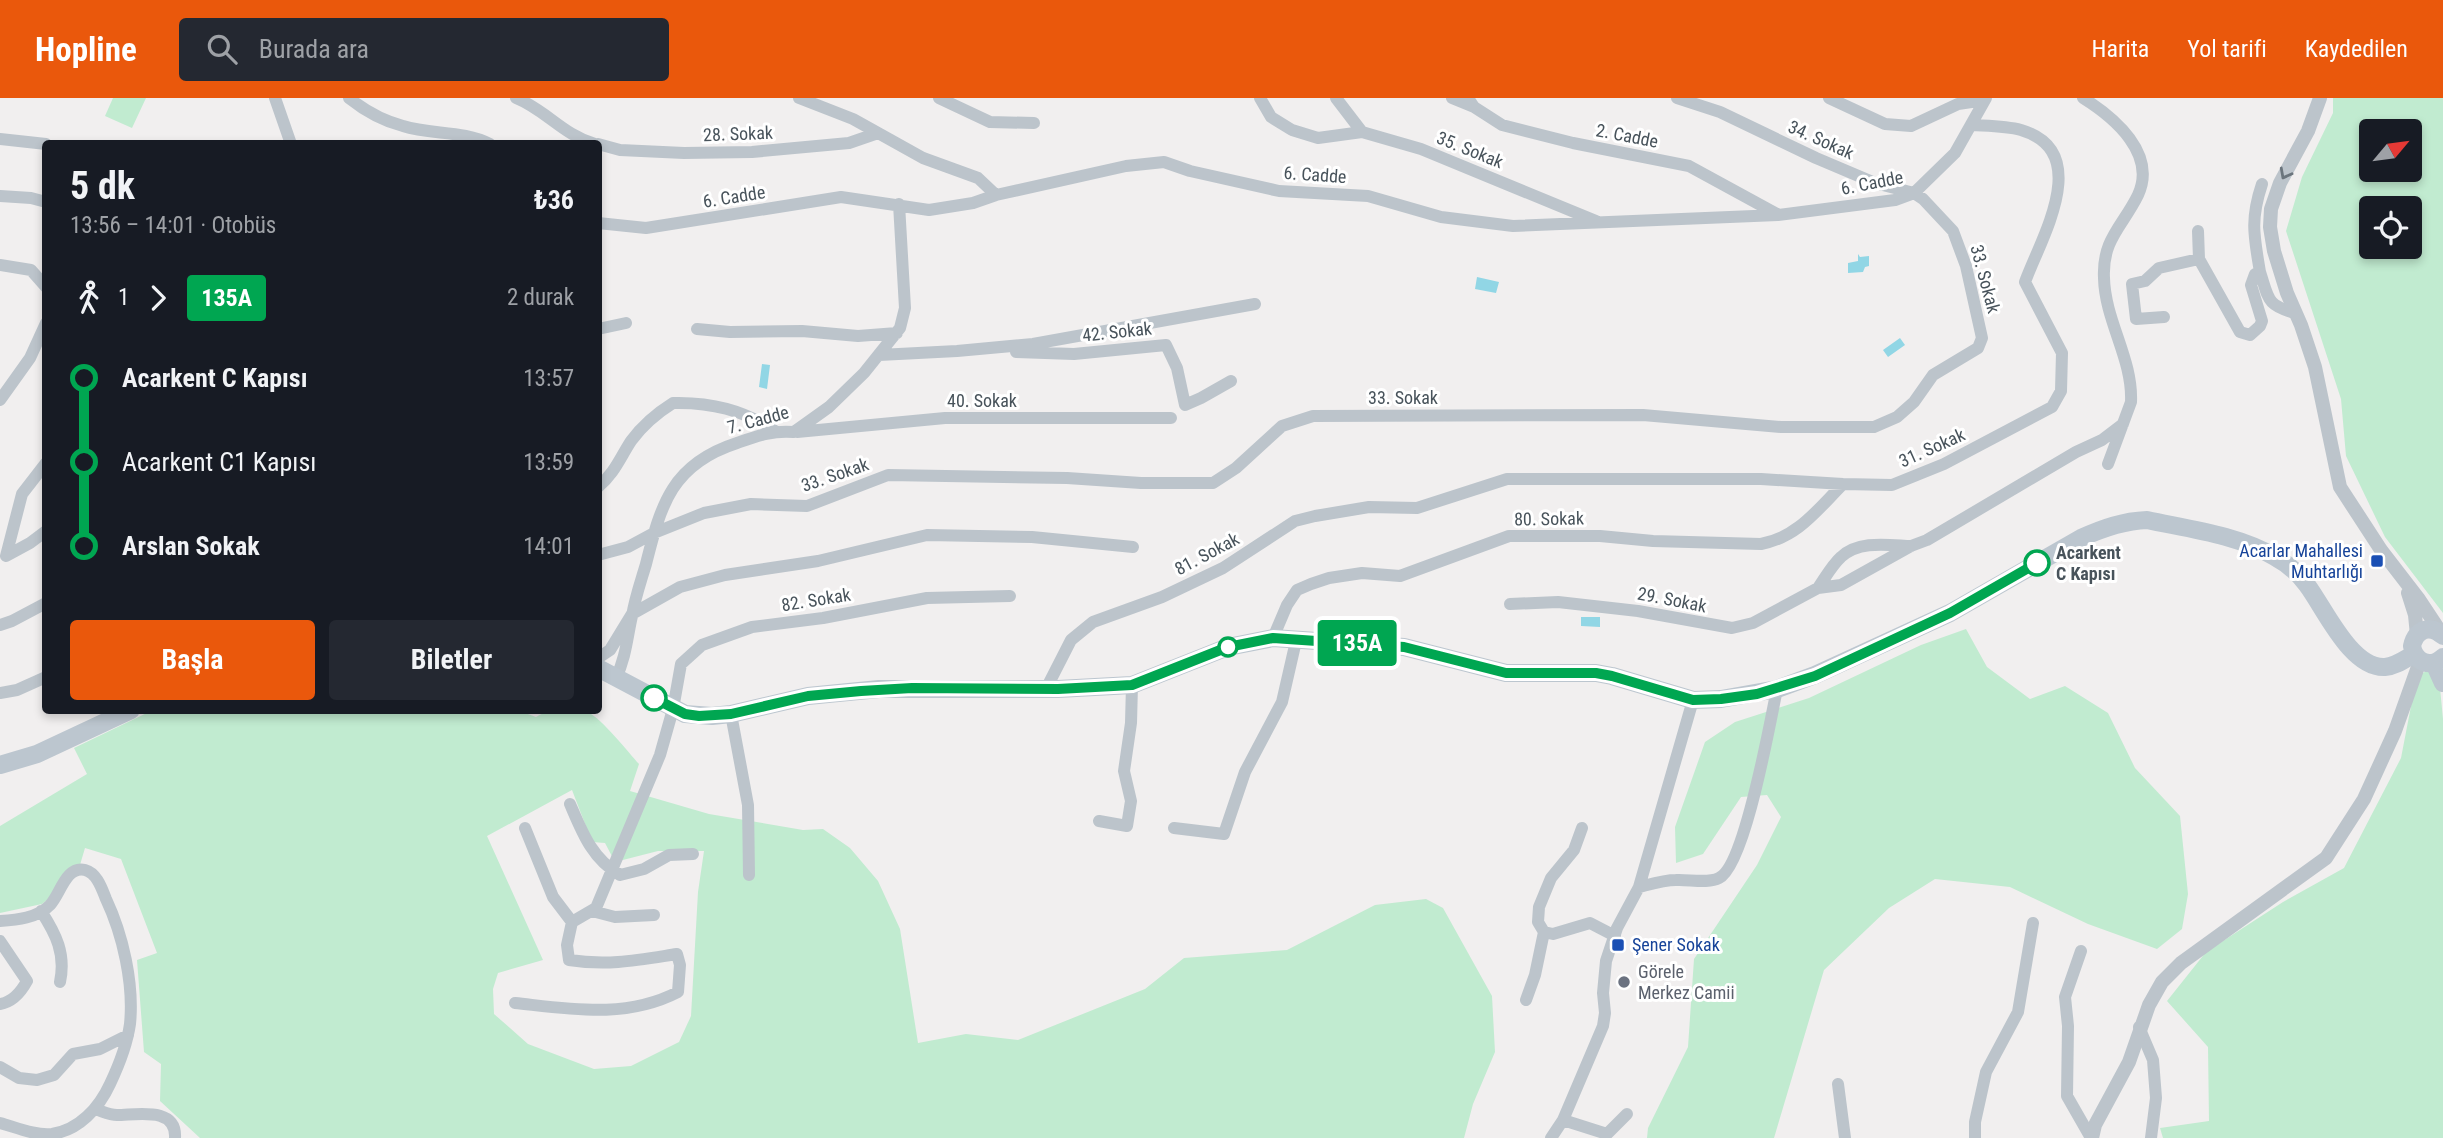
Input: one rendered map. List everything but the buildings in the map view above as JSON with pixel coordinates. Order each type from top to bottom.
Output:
[{"type":"main road","points":[[602,670],[673,709],[699,716],[731,714],[808,696],[844,692],[912,688],[1046,689],[1132,685],[1228,647],[1273,638],[1404,647],[1506,673],[1596,673],[1693,700],[1721,699],[1777,689],[1815,676],[1950,613],[2081,538],[2130,520],[2155,522],[2256,547],[2290,566],[2306,583],[2345,642],[2359,658],[2378,667],[2428,658]]},
{"type":"main road","points":[[2443,636],[2429,629],[2417,635],[2413,642],[2428,658],[2443,683]]},
{"type":"main road","points":[[0,765],[37,754],[122,714]]},
{"type":"street","points":[[275,98],[290,140]]},
{"type":"street","points":[[349,98],[362,108],[403,127],[482,140]]},
{"type":"street","name":"28. Sokak","points":[[516,98],[582,140]]},
{"type":"street","points":[[799,98],[853,119],[923,158],[978,178],[996,195]]},
{"type":"street","points":[[939,98],[990,122],[1034,123]]},
{"type":"street","points":[[1260,98],[1271,117],[1292,130],[1318,138],[1362,132],[1336,98]]},
{"type":"street","name":"2. Cadde","points":[[1452,98],[1471,102],[1502,125],[1573,143],[1689,166],[1778,215]]},
{"type":"street","name":"34. Sokak","points":[[1677,98],[1720,112],[1875,183],[1914,193]]},
{"type":"street","points":[[1829,98],[1885,124],[1911,126],[1958,104],[1986,99]]},
{"type":"street","name":"6. Cadde","points":[[602,223],[646,228],[841,197],[929,210],[973,203],[996,195],[1126,166],[1164,162],[1190,171],[1279,191],[1368,197],[1441,217],[1513,226],[1778,215],[1895,200],[1914,193],[1955,153],[1986,99]]},
{"type":"street","points":[[2087,99],[2137,147],[2143,180],[2137,196],[2113,234],[2106,253],[2104,275],[2109,309],[2131,379],[2131,402],[2109,464]]},
{"type":"street","points":[[2295,313],[2274,251],[2270,227],[2272,208],[2280,183],[2317,103]]},
{"type":"street","name":"31. Sokak","points":[[1418,508],[1507,479],[1761,479],[1892,485],[1944,464],[2052,407],[2061,391],[2062,353],[2025,282],[2056,205],[2060,173],[2055,156],[2042,140],[2021,131],[1972,125]]},
{"type":"street","name":"35. Sokak","points":[[1362,132],[1422,149],[1603,223]]},
{"type":"street","name":"28. Sokak","points":[[602,145],[620,150],[659,152],[752,152],[849,143],[878,133]]},
{"type":"street","points":[[0,139],[42,144]]},
{"type":"street","points":[[2262,184],[2254,208],[2253,227],[2260,272],[2272,304],[2295,313],[2308,324],[2319,351],[2328,390],[2328,427],[2340,487],[2347,502],[2443,636]]},
{"type":"street","name":"33. Sokak","points":[[602,554],[628,547],[654,533],[704,513],[751,504],[807,506],[888,475],[1067,478],[1141,484],[1213,482],[1236,468],[1282,426],[1313,416],[1643,415],[1781,427],[1874,427],[1898,417],[1914,402],[1933,375],[1978,348],[1982,338],[1966,266],[1953,231],[1935,210],[1914,193]]},
{"type":"street","points":[[0,196],[42,201]]},
{"type":"street","name":"7. Cadde","points":[[616,678],[625,660],[632,614],[654,533],[667,495],[682,476],[702,459],[727,446],[775,430],[794,432],[829,407],[864,373],[900,328],[905,308],[899,204]]},
{"type":"street","points":[[2198,231],[2199,258],[2235,325],[2245,335],[2255,332],[2262,321],[2251,285],[2252,276],[2260,272]]},
{"type":"street","points":[[2164,317],[2136,319],[2132,284],[2145,281],[2159,268],[2199,258]]},
{"type":"street","points":[[0,265],[31,270],[42,282]]},
{"type":"street","name":"42. Sokak","points":[[879,355],[1033,344],[1255,304]]},
{"type":"street","points":[[602,328],[626,323]]},
{"type":"street","points":[[697,329],[858,335],[897,333]]},
{"type":"street","points":[[0,400],[30,358],[42,332]]},
{"type":"street","name":"42. Sokak","points":[[957,351],[1074,354],[1166,345],[1177,368],[1185,405],[1231,381]]},
{"type":"street","points":[[602,484],[609,478],[631,441],[673,403],[730,408],[775,430]]},
{"type":"street","name":"40. Sokak","points":[[794,432],[945,418],[1171,418]]},
{"type":"street","name":"29. Sokak","points":[[1510,604],[1558,602],[1639,611],[1732,628],[1753,623],[1818,588],[1841,585],[1910,546],[1927,540],[2065,458],[2102,440],[2123,424]]},
{"type":"street","points":[[3,559],[22,494],[42,468]]},
{"type":"street","name":"80. Sokak","points":[[1273,638],[1287,605],[1297,590],[1329,578],[1362,573],[1400,576],[1509,536],[1600,536],[1653,541],[1761,544],[1794,533],[1843,484]]},
{"type":"street","name":"81. Sokak","points":[[1046,689],[1071,640],[1093,622],[1162,597],[1223,568],[1294,521],[1369,508],[1418,508]]},
{"type":"street","points":[[3,559],[42,534]]},
{"type":"street","points":[[602,655],[610,650],[632,614],[680,587],[725,575],[818,561],[927,535],[1031,537],[1133,547]]},
{"type":"street","name":"29. Sokak","points":[[1818,588],[1842,556],[1857,547],[1881,544],[1910,546]]},
{"type":"street","points":[[2404,582],[2412,603],[2417,635]]},
{"type":"street","name":"82. Sokak","points":[[592,911],[596,908],[660,755],[673,709],[681,664],[702,645],[752,627],[823,618],[927,598],[1010,596]]},
{"type":"street","points":[[0,625],[42,605]]},
{"type":"street","points":[[1174,828],[1224,834],[1245,772],[1282,702],[1296,640]]},
{"type":"street","points":[[2092,1138],[2095,1125],[2129,1062],[2139,1027],[2162,982],[2181,963],[2326,858],[2364,799],[2428,658]]},
{"type":"street","points":[[0,693],[17,690],[42,679]]},
{"type":"street","points":[[1099,821],[1127,826],[1132,801],[1124,771],[1132,685]]},
{"type":"street","points":[[1639,887],[1674,880],[1718,880],[1727,872],[1744,836],[1777,689]]},
{"type":"street","points":[[1551,1138],[1563,1120],[1603,1026],[1606,961],[1639,887],[1693,700]]},
{"type":"street","points":[[731,714],[748,804],[749,874]]},
{"type":"street","points":[[570,804],[599,861],[620,875],[644,869],[669,855],[693,854]]},
{"type":"street","points":[[525,828],[553,897],[572,922]]},
{"type":"street","points":[[1526,1000],[1535,975],[1544,932],[1538,922],[1539,907],[1551,878],[1574,850],[1582,828]]},
{"type":"street","points":[[0,921],[16,919],[50,906],[68,877],[76,870],[86,870],[96,877],[112,910],[123,950],[129,985],[130,1023],[116,1073],[101,1103],[95,1109],[67,1129],[52,1134],[41,1134],[0,1123]]},
{"type":"street","points":[[41,911],[59,944],[62,958],[60,982]]},
{"type":"street","points":[[515,1003],[598,1012],[659,1002],[678,992],[681,965],[677,954],[612,965],[569,961],[567,945],[572,922],[592,911],[615,917],[654,915]]},
{"type":"street","points":[[1544,932],[1553,934],[1590,923],[1615,936]]},
{"type":"street","points":[[1975,1138],[1975,1122],[1986,1072],[2018,1013],[2033,923]]},
{"type":"street","points":[[0,941],[27,981],[20,993],[8,1003],[0,1004]]},
{"type":"street","points":[[2081,951],[2065,997],[2068,1026],[2067,1096],[2092,1138]]},
{"type":"street","points":[[2139,1027],[2153,1060],[2156,1098],[2151,1138]]},
{"type":"street","points":[[0,1067],[19,1078],[37,1080],[54,1075],[73,1054],[100,1049],[128,1035]]},
{"type":"street","points":[[1838,1084],[1845,1138]]},
{"type":"street","points":[[95,1109],[113,1115],[155,1113],[167,1119],[176,1131],[175,1138]]},
{"type":"street","points":[[1563,1120],[1607,1134],[1627,1114]]},
{"type":"green space","points":[[113,98],[146,98],[132,128],[105,116]]},
{"type":"green space","points":[[2333,98],[2443,98],[2443,613],[2385,537],[2346,456],[2341,399],[2286,231],[2302,177],[2333,113]]},
{"type":"green space","points":[[1966,629],[1987,667],[2030,699],[2065,686],[2108,713],[2135,768],[2180,816],[2188,894],[2182,929],[2157,949],[2088,924],[2010,887],[1935,879],[1889,908],[1824,970],[1774,1138],[1647,1138],[1648,1128],[1688,1047],[1694,959],[1757,865],[1781,817],[1767,795],[1741,797],[1703,854],[1676,863],[1675,827],[1705,742],[1735,722],[1809,698],[1921,645]]},
{"type":"green space","points":[[2438,667],[2443,719],[2443,1138],[2163,1138],[2160,1128],[2209,1121],[2208,1047],[2167,1001],[2206,952],[2283,902],[2344,868],[2401,758],[2417,675]]},
{"type":"green space","points":[[145,714],[528,714],[536,717],[543,714],[591,714],[639,764],[630,791],[709,814],[803,830],[823,829],[850,848],[878,881],[900,929],[918,1043],[966,1034],[1018,1040],[1145,989],[1184,958],[1287,950],[1375,905],[1426,899],[1443,908],[1492,996],[1495,1052],[1473,1104],[1464,1138],[200,1138],[160,1101],[161,1064],[144,1052],[137,960],[157,953],[121,859],[85,848],[77,875],[42,904],[0,913],[0,826],[87,774],[74,748]],"holes":[[[572,790],[592,842],[605,843],[615,862],[658,851],[704,851],[698,892],[691,1016],[679,1042],[631,1066],[594,1069],[528,1044],[494,1014],[493,989],[498,973],[543,960],[487,836]]]},
{"type":"water","points":[[1858,254],[1860,257],[1869,256],[1869,266],[1865,267],[1863,272],[1848,273],[1848,263],[1858,261]]},
{"type":"water","points":[[1477,277],[1499,282],[1496,293],[1475,289]]},
{"type":"water","points":[[1900,338],[1905,345],[1888,357],[1883,350]]},
{"type":"water","points":[[762,364],[770,365],[767,389],[759,387]]},
{"type":"water","points":[[1581,617],[1600,617],[1600,627],[1581,626]]},
{"type":"bus line","name":"135A","points":[[654,698],[685,714],[699,716],[731,714],[808,696],[861,691],[912,688],[1058,689],[1132,685],[1228,647],[1273,638],[1404,647],[1506,673],[1596,673],[1703,701],[1757,694],[1815,676],[1950,613],[2037,563]]},
{"type":"place","name":"Acarlar Mahallesi Muhtarlığı","points":[[2377,561]]},
{"type":"place","name":"Acarkent C Kapısı","points":[[2037,563]]},
{"type":"place","name":"Şener Sokak","points":[[1618,945]]},
{"type":"place","name":"Görele Merkez Camii","points":[[1624,982]]}]
